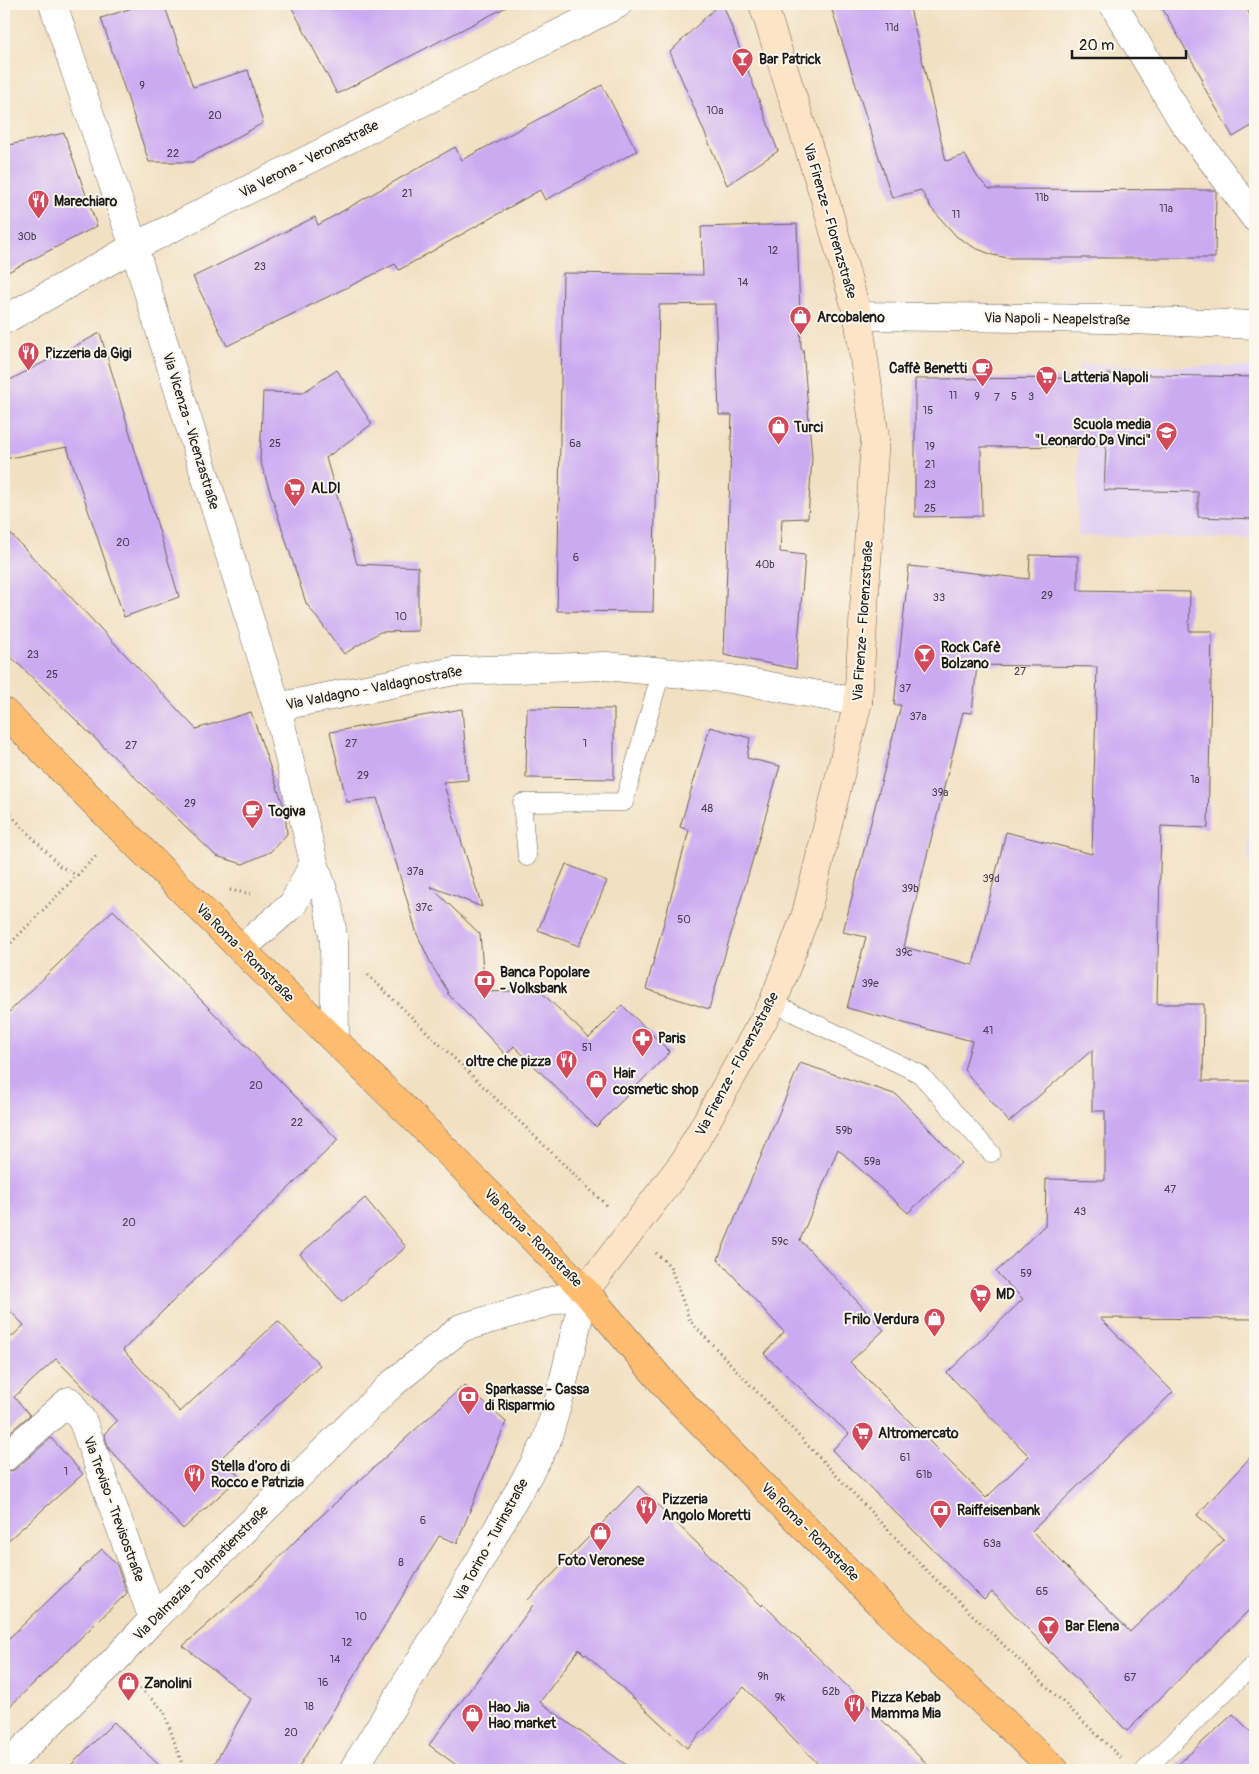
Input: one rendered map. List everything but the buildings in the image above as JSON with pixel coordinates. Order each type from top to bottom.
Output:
[{"type":"main road","name":"Via Roma - Romstraße","points":[[4,712],[241,949],[416,1119],[585,1291],[671,1392],[887,1610],[1055,1770]]},
{"type":"street","name":"Via Vicenza - Vicenzastraße","points":[[53,4],[134,247],[277,706],[314,863],[328,904],[334,942],[335,1040]]},
{"type":"street","name":"Via Verona - Veronastraße","points":[[4,320],[134,247],[618,4]]},
{"type":"street","name":"Via Firenze - Florenzstraße","points":[[585,1291],[683,1163],[773,1003],[806,914],[858,702],[875,437],[858,316],[824,196],[763,4]]},
{"type":"street","points":[[1113,4],[1182,120],[1255,218]]},
{"type":"street","name":"Via Napoli - Neapelstraße","points":[[858,316],[1107,319],[1255,324]]},
{"type":"street","name":"Via Valdagno - Valdagnostraße","points":[[277,706],[454,671],[606,666],[731,679],[858,702]]},
{"type":"street","points":[[241,949],[293,904],[314,863]]},
{"type":"street","name":"Via Dalmazia - Dalmatienstraße","points":[[4,1768],[392,1384],[461,1328],[585,1291]]},
{"type":"street","name":"Via Torino - Turinstraße","points":[[352,1770],[455,1604],[546,1443],[559,1399],[585,1291]]},
{"type":"street","name":"Via Treviso - Trevisostraße","points":[[4,1458],[69,1401],[83,1422],[153,1619]]},
{"type":"lane","points":[[527,857],[522,803],[624,802],[661,672]]},
{"type":"lane","points":[[773,1003],[920,1074],[991,1153]]},
{"type":"lane","points":[[1145,1770],[1255,1663]]},
{"type":"path","points":[[4,808],[60,866],[78,876],[4,950]]},
{"type":"path","points":[[226,889],[293,904]]},
{"type":"path","points":[[334,942],[670,1266],[690,1321],[925,1569],[1126,1763]]},
{"type":"path","points":[[113,1662],[164,1711],[184,1770]]},
{"type":"shaded area","name":"Scuola media \"Leonardo Da Vinci\"","points":[[1079,364],[1255,367],[1255,539],[1078,536]]},
{"type":"shaded area","points":[[1255,664],[1255,862],[1248,860]]},
{"type":"place","name":"Bar Patrick","points":[[743,78]]},
{"type":"place","name":"Marechiaro","points":[[38,220]]},
{"type":"place","name":"Arcobaleno","points":[[801,336]]},
{"type":"place","name":"Pizzeria da Gigi","points":[[29,372]]},
{"type":"place","name":"Caffè Benetti","points":[[983,387]]},
{"type":"place","name":"Latteria Napoli","points":[[1047,396]]},
{"type":"place","name":"Turci","points":[[778,446]]},
{"type":"place","name":"Scuola media \"Leonardo Da Vinci\"","points":[[1167,451]]},
{"type":"place","name":"ALDI","points":[[295,507]]},
{"type":"place","name":"Rock Cafè Bolzano","points":[[925,674]]},
{"type":"place","name":"Togiva","points":[[252,830]]},
{"type":"place","name":"Banca Popolare - Volksbank","points":[[484,999]]},
{"type":"place","name":"Paris","points":[[642,1057]]},
{"type":"place","name":"oltre che pizza","points":[[567,1080]]},
{"type":"place","name":"Hair cosmetic shop","points":[[597,1100]]},
{"type":"place","name":"MD","points":[[980,1313]]},
{"type":"place","name":"Frilo Verdura","points":[[935,1338]]},
{"type":"place","name":"Sparkasse - Cassa di Risparmio","points":[[469,1416]]},
{"type":"place","name":"Altromercato","points":[[862,1452]]},
{"type":"place","name":"Stella d'oro di Rocco e Patrizia","points":[[195,1493]]},
{"type":"place","name":"Pizzeria Angolo Moretti","points":[[646,1526]]},
{"type":"place","name":"Raiffeisenbank","points":[[941,1529]]},
{"type":"place","name":"Foto Veronese","points":[[601,1551]]},
{"type":"place","name":"Bar Elena","points":[[1049,1645]]},
{"type":"place","name":"Zanolini","points":[[128,1702]]},
{"type":"place","name":"Pizza Kebab Mamma Mia","points":[[855,1724]]},
{"type":"place","name":"Hao Jia Hao market","points":[[472,1734]]}]
